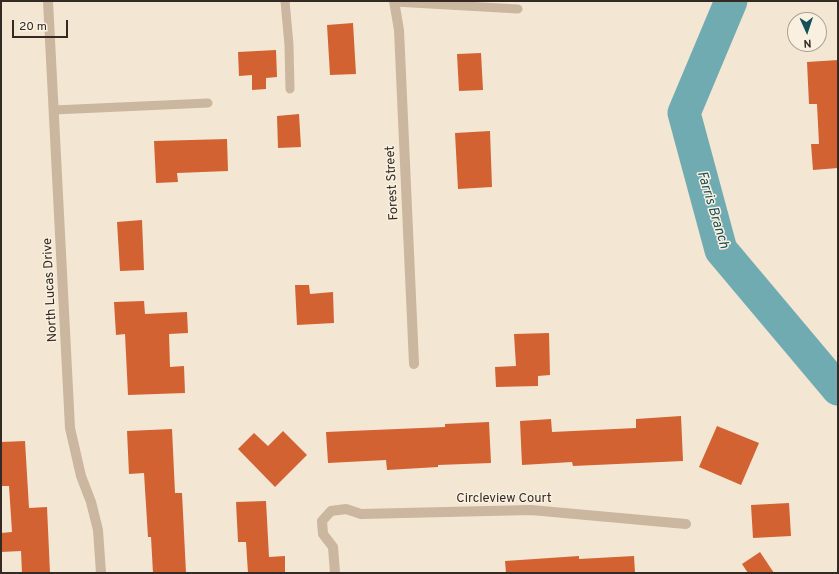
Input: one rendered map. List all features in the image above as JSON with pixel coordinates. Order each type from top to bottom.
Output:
[{"type":"street","name":"North Lucas Drive","points":[[48,1],[70,428],[81,476],[91,502],[98,530],[101,573]]},
{"type":"street","name":"Forest Street","points":[[395,2],[399,30],[414,364]]},
{"type":"street","name":"Circleview Court","points":[[335,573],[333,546],[323,534],[322,521],[331,510],[346,509],[361,514],[531,510],[686,524]]},
{"type":"lane","points":[[285,1],[289,45],[290,89]]},
{"type":"lane","points":[[395,2],[473,4],[518,9]]},
{"type":"lane","points":[[54,110],[208,103]]},
{"type":"building","points":[[353,23],[356,74],[330,75],[327,25]]},
{"type":"building","points":[[276,50],[277,77],[266,78],[266,89],[252,90],[252,75],[239,76],[238,52]]},
{"type":"building","points":[[481,53],[483,90],[459,91],[457,54]]},
{"type":"building","points":[[838,60],[838,168],[813,170],[811,144],[819,144],[817,104],[809,104],[807,62]]},
{"type":"building","points":[[299,114],[301,147],[278,148],[277,116]]},
{"type":"building","points":[[490,131],[492,187],[458,189],[455,133]]},
{"type":"building","points":[[227,139],[228,171],[177,173],[178,182],[156,183],[154,141]]},
{"type":"building","points":[[142,220],[144,270],[120,271],[117,222]]},
{"type":"building","points":[[295,285],[309,285],[310,294],[333,292],[334,323],[297,325]]},
{"type":"building","points":[[144,301],[145,314],[187,312],[188,333],[169,334],[170,367],[184,366],[185,393],[128,395],[125,334],[116,335],[114,302]]},
{"type":"building","points":[[549,333],[550,375],[538,376],[538,386],[496,387],[495,367],[516,366],[514,334]]},
{"type":"building","points":[[681,416],[683,461],[573,466],[572,462],[522,465],[520,421],[551,419],[552,432],[636,428],[636,419]]},
{"type":"building","points":[[489,422],[491,463],[438,465],[438,467],[387,470],[386,460],[328,463],[326,432],[445,427],[445,424]]},
{"type":"building","points":[[717,426],[759,443],[741,485],[699,467]]},
{"type":"building","points":[[172,429],[175,493],[182,493],[186,573],[153,573],[151,537],[148,537],[144,473],[129,474],[127,431]]},
{"type":"building","points":[[283,431],[307,455],[275,487],[238,449],[254,433],[268,446]]},
{"type":"building","points":[[25,441],[29,508],[47,507],[50,573],[22,573],[21,551],[1,552],[1,533],[12,532],[9,486],[1,486],[1,442]]},
{"type":"building","points":[[266,501],[269,557],[285,556],[285,573],[248,573],[246,542],[238,542],[236,502]]},
{"type":"building","points":[[789,503],[791,536],[753,538],[751,505]]},
{"type":"building","points":[[760,552],[774,573],[748,573],[742,564]]},
{"type":"building","points":[[579,556],[579,559],[634,556],[635,573],[506,573],[505,561]]},
{"type":"waterway","name":"Farris Branch","points":[[731,1],[684,113],[721,250],[838,389]]}]
